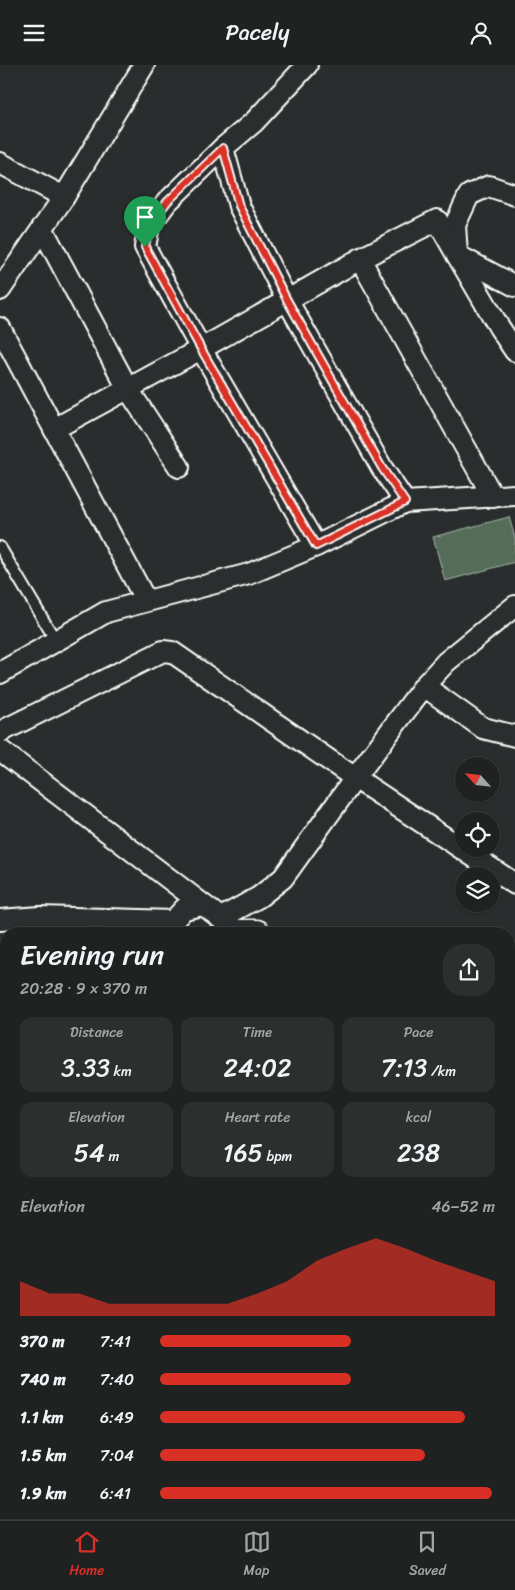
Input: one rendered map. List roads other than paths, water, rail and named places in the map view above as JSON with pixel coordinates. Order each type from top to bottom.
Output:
[{"type":"street","points":[[0,290],[64,197],[144,65]]},
{"type":"street","points":[[307,65],[254,122],[223,148],[167,202],[149,226],[145,247],[201,349],[316,546]]},
{"type":"street","points":[[223,148],[239,206],[287,300],[382,468],[405,502]]},
{"type":"street","points":[[0,163],[64,197]]},
{"type":"street","points":[[456,255],[454,225],[469,195],[489,186],[515,195]]},
{"type":"street","points":[[54,429],[360,259],[437,220],[456,255],[515,351]]},
{"type":"street","points":[[42,228],[128,389],[179,467]]},
{"type":"street","points":[[456,255],[515,286]]},
{"type":"street","points":[[360,259],[493,497]]},
{"type":"street","points":[[0,328],[146,601]]},
{"type":"street","points":[[0,673],[106,612],[249,574],[316,546],[405,502],[515,495]]},
{"type":"street","points":[[234,927],[259,897],[283,878],[424,686],[446,662],[512,611]]},
{"type":"street","points":[[0,732],[162,651],[172,652],[355,778],[515,884]]},
{"type":"street","points":[[424,686],[483,729],[515,736]]},
{"type":"street","points":[[0,750],[232,927]]},
{"type":"street","points":[[0,920],[40,917],[173,927],[184,909],[202,905]]},
{"type":"lane","points":[[0,547],[56,641]]}]
